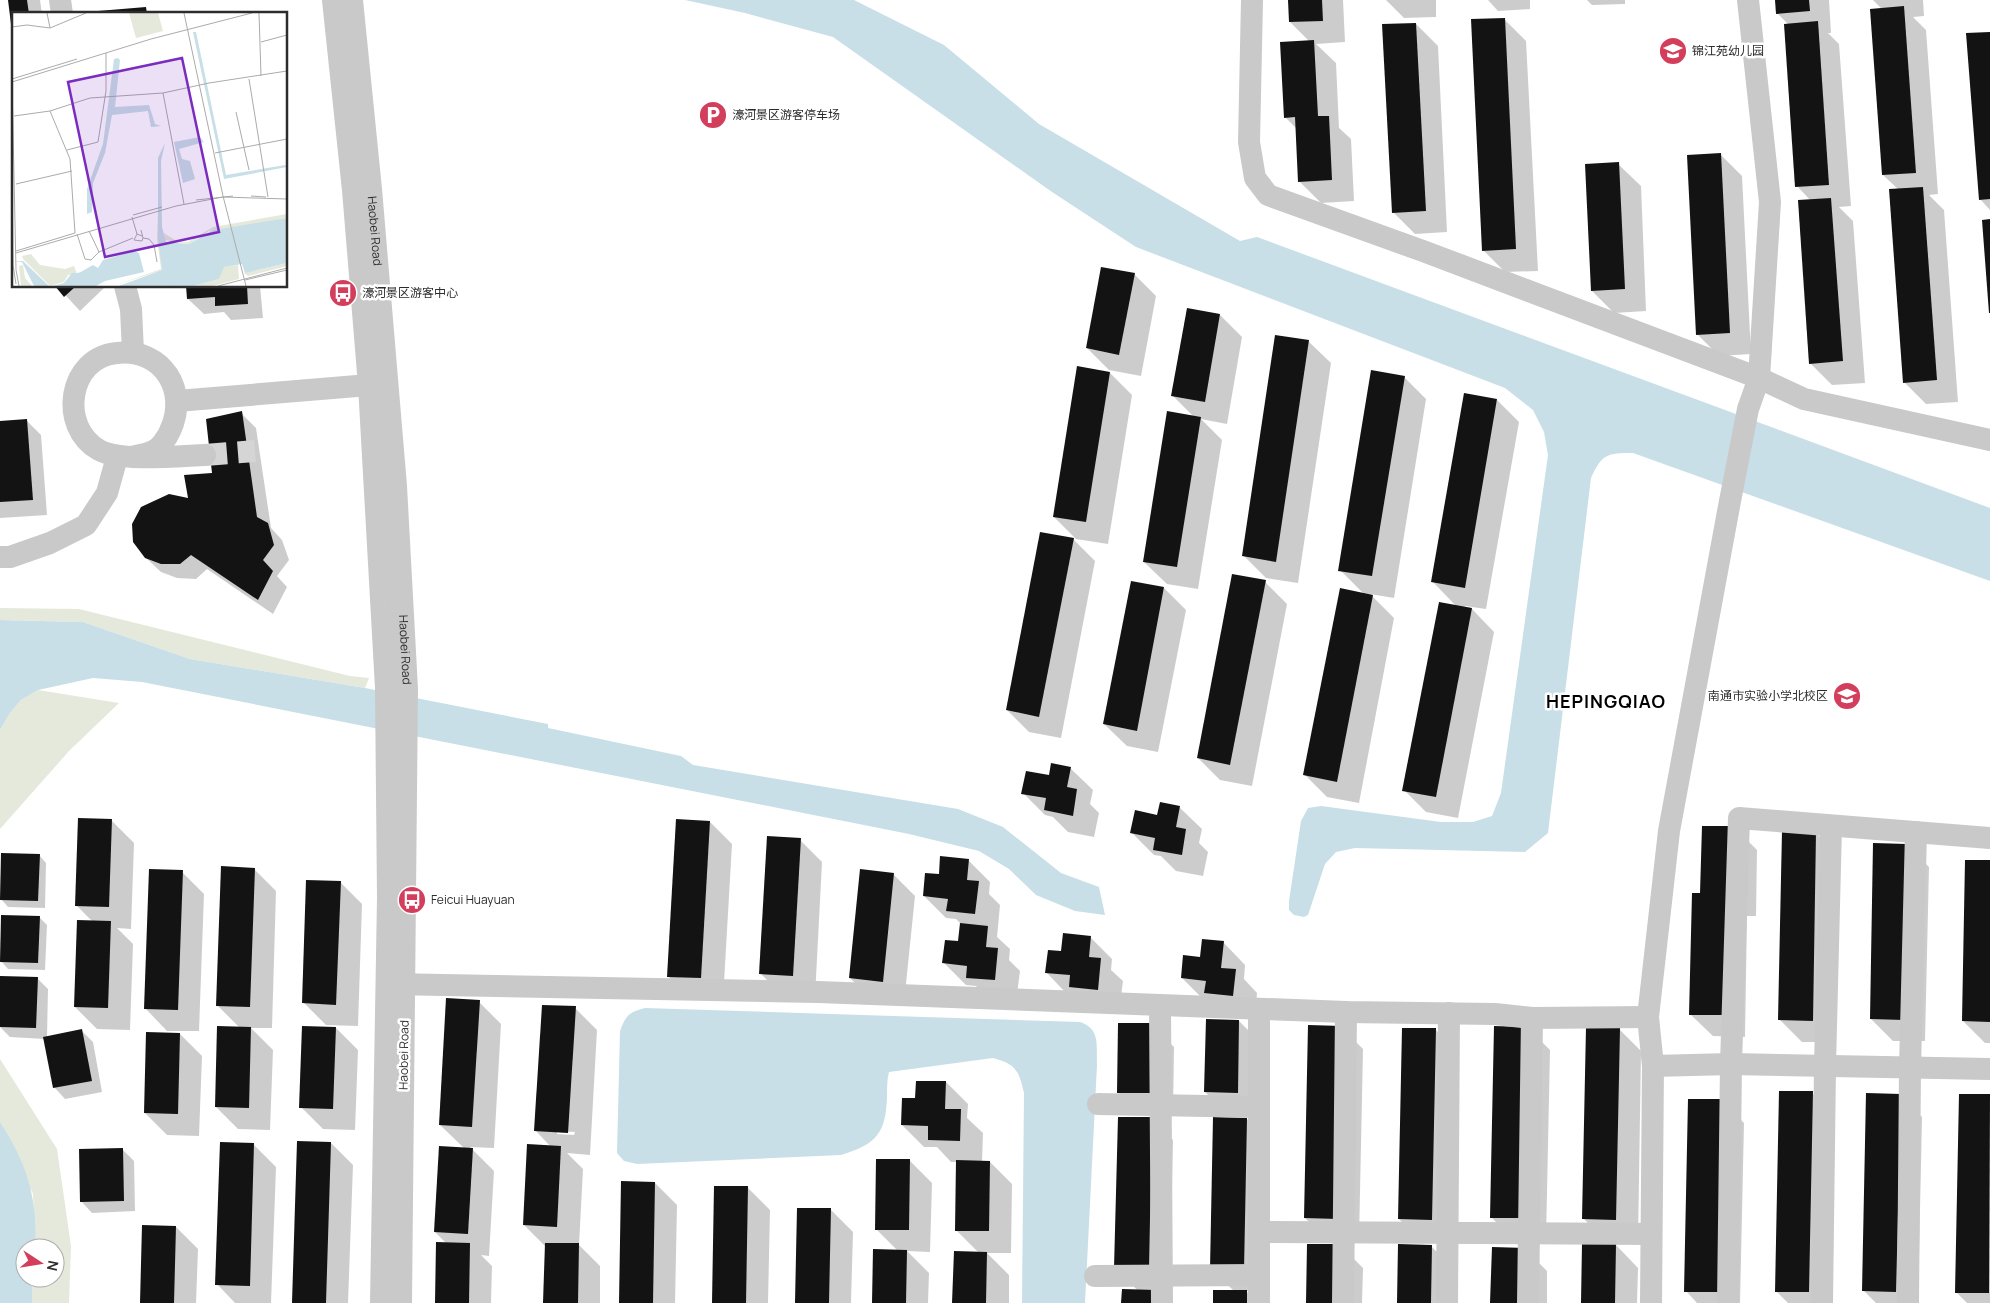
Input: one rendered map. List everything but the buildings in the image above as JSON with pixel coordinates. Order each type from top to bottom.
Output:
[{"type":"street","name":"Haobei Road","points":[[332,0],[352,190],[397,688]]},
{"type":"street","name":"Haobei Road","points":[[352,0],[371,189],[395,476],[398,739],[395,984],[401,1303]]},
{"type":"street","points":[[1252,0],[1249,142],[1255,178],[1268,195],[1424,251],[1759,378],[1804,398],[1990,440]]},
{"type":"street","points":[[1651,1303],[1650,1234],[1653,1066],[1648,1017],[1669,831],[1748,410],[1759,378],[1770,202],[1748,0]]},
{"type":"street","points":[[127,288],[132,309],[133,352]]},
{"type":"street","points":[[0,557],[10,557],[50,543],[86,525],[126,457],[155,451],[167,438],[175,420],[177,401],[173,384],[163,369],[149,358],[133,352],[115,353],[98,359],[84,371],[75,387],[72,405],[76,423],[85,439],[99,451],[126,457],[205,455]]},
{"type":"street","points":[[177,401],[369,385]]},
{"type":"street","points":[[1728,1303],[1731,1064],[1739,818],[1990,838]]},
{"type":"street","points":[[1822,1303],[1831,826]]},
{"type":"street","points":[[1908,1303],[1910,1068],[1916,832]]},
{"type":"street","name":"Haobei Road","points":[[381,1303],[395,984]]},
{"type":"street","points":[[395,984],[818,992],[1160,1006],[1346,1012],[1495,1014],[1532,1018],[1648,1017]]},
{"type":"street","points":[[1160,1006],[1162,1303]]},
{"type":"street","points":[[1259,1009],[1259,1303]]},
{"type":"street","points":[[1343,1303],[1346,1012]]},
{"type":"street","points":[[1447,1303],[1449,1013]]},
{"type":"street","points":[[1528,1303],[1532,1018]]},
{"type":"street","points":[[1653,1066],[1731,1064],[1990,1069]]},
{"type":"street","points":[[1098,1104],[1259,1107]]},
{"type":"street","points":[[1259,1232],[1650,1234]]},
{"type":"street","points":[[1095,1276],[1259,1275]]},
{"type":"shaded area","points":[[0,608],[79,609],[350,676],[369,678],[365,688],[190,659],[83,622],[0,620]]},
{"type":"shaded area","points":[[38,690],[119,703],[69,751],[0,829],[0,730],[10,713],[21,700]]},
{"type":"shaded area","points":[[0,1059],[57,1149],[71,1246],[69,1303],[32,1303],[33,1288],[65,1288],[65,1238],[35,1238],[33,1194],[0,1122]]},
{"type":"water","points":[[685,0],[854,0],[944,45],[1039,124],[1240,241],[1257,237],[1990,508],[1990,581],[1633,453],[1606,456],[1591,478],[1548,833],[1525,852],[1355,848],[1336,852],[1325,864],[1308,915],[1304,917],[1294,915],[1289,910],[1289,901],[1301,821],[1308,808],[1321,806],[1441,822],[1473,822],[1492,816],[1501,793],[1548,455],[1544,432],[1533,410],[1505,388],[1136,247],[1052,192],[833,37],[745,13]]},
{"type":"water","points":[[0,620],[83,622],[190,659],[365,688],[548,724],[548,728],[681,756],[693,765],[958,809],[1003,827],[1061,873],[1099,887],[1105,915],[1075,911],[1036,895],[1009,869],[979,851],[909,834],[142,682],[93,678],[38,690],[21,700],[10,713],[0,730]]},
{"type":"water","points":[[645,1008],[1080,1022],[1087,1025],[1096,1039],[1097,1065],[1085,1303],[1022,1303],[1024,1093],[1018,1074],[1012,1066],[993,1058],[889,1072],[886,1109],[877,1135],[863,1146],[841,1155],[637,1164],[624,1161],[617,1153],[620,1031],[629,1015]]},
{"type":"water","points":[[0,1122],[17,1152],[29,1182],[35,1213],[35,1238],[15,1238],[15,1288],[33,1288],[32,1303],[0,1303]]},
{"type":"tunnel","points":[[205,455],[255,451]]},
{"type":"place","name":"锦江苑幼儿园","points":[[1673,51]]},
{"type":"place","name":"濠河景区游客停车场","points":[[713,115]]},
{"type":"place","name":"濠河景区游客中心","points":[[343,293]]},
{"type":"place","name":"南通市实验小学北校区","points":[[1847,696]]},
{"type":"place","name":"Feicui Huayuan","points":[[412,900]]},
{"type":"district","name":"HEPINGQIAO","points":[[1606,702]]}]
